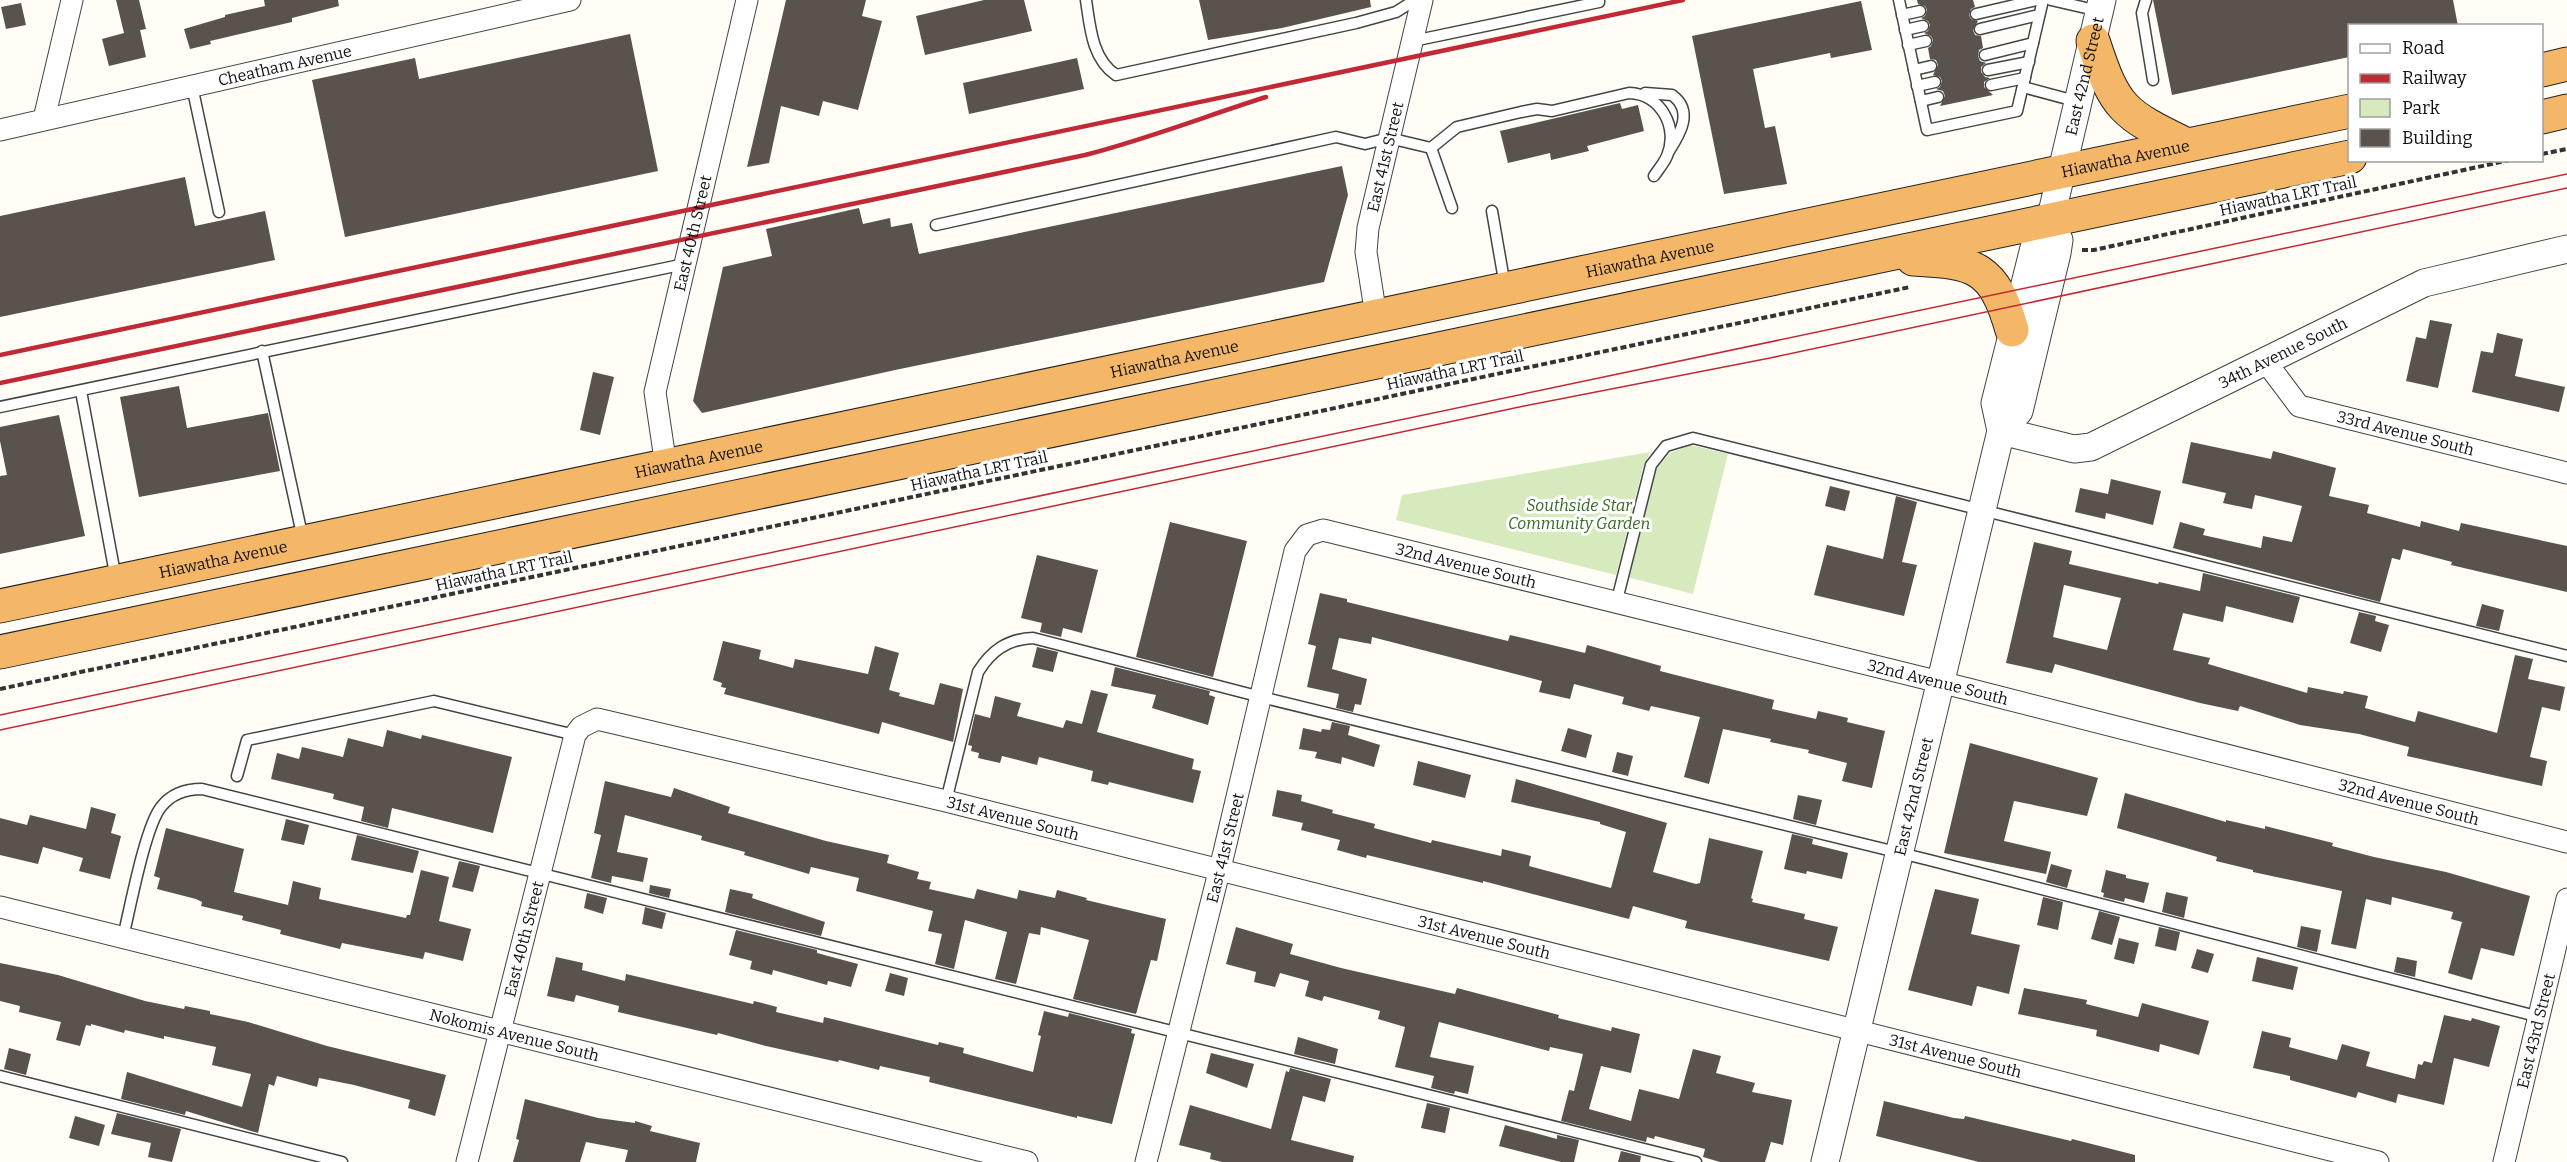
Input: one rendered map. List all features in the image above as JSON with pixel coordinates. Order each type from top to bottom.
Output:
[{"type":"highway","points":[[2098,17],[2106,81],[2119,102],[2138,120],[2187,145]]},
{"type":"highway","points":[[2543,70],[2567,64]]},
{"type":"highway","name":"Hiawatha Avenue","points":[[0,606],[2348,111]]},
{"type":"highway","points":[[2543,117],[2567,111]]},
{"type":"highway","points":[[0,652],[2348,157]]},
{"type":"highway","points":[[1873,256],[1961,263],[1977,271],[1991,281],[2000,293],[2012,330]]},
{"type":"street","points":[[44,118],[72,0]]},
{"type":"street","name":"Cheatham Avenue","points":[[0,130],[44,118],[570,0]]},
{"type":"street","name":"East 40th Street","points":[[666,466],[655,392],[747,0]]},
{"type":"street","name":"East 41st Street","points":[[1376,316],[1366,252],[1368,228],[1422,0]]},
{"type":"street","name":"East 42nd Street","points":[[1825,1162],[2001,431],[1995,403],[2012,330],[2038,232],[2050,221],[2098,17]]},
{"type":"street","name":"East 42nd Street","points":[[2001,431],[2019,411],[2057,253],[2059,240],[2050,221]]},
{"type":"street","name":"34th Avenue South","points":[[2001,431],[2074,449],[2091,447],[2424,283],[2567,249]]},
{"type":"street","name":"33rd Avenue South","points":[[2266,362],[2299,406],[2567,473]]},
{"type":"street","name":"32nd Avenue South","points":[[1307,535],[1323,530],[2567,842]]},
{"type":"street","name":"East 41st Street","points":[[1146,1162],[1295,551],[1307,535]]},
{"type":"street","name":"31st Avenue South","points":[[582,729],[606,719],[945,801],[2378,1162]]},
{"type":"street","name":"East 40th Street","points":[[467,1162],[539,875],[582,729]]},
{"type":"street","name":"East 43rd Street","points":[[2504,1162],[2567,899]]},
{"type":"street","name":"Nokomis Avenue South","points":[[0,907],[1027,1162]]},
{"type":"lane","points":[[1086,0],[1093,44],[1108,69],[1116,75],[1356,23],[1396,12],[1415,0]]},
{"type":"lane","points":[[1413,41],[1599,2],[1599,0]]},
{"type":"lane","points":[[1899,0],[1927,130],[2017,111],[2043,0]]},
{"type":"lane","points":[[1976,14],[2037,0]]},
{"type":"lane","points":[[2051,0],[2098,17]]},
{"type":"lane","points":[[2146,0],[2142,13],[2154,80]]},
{"type":"lane","points":[[1902,15],[1920,11]]},
{"type":"lane","points":[[1980,29],[2039,15]]},
{"type":"lane","points":[[1905,30],[1923,26]]},
{"type":"lane","points":[[1908,45],[1926,41]]},
{"type":"lane","points":[[1985,55],[2033,43]]},
{"type":"lane","points":[[1988,70],[2029,62]]},
{"type":"lane","points":[[1914,70],[1931,66]]},
{"type":"lane","points":[[1917,86],[1935,82]]},
{"type":"lane","points":[[1991,85],[2024,82],[2079,102]]},
{"type":"lane","points":[[192,86],[219,212]]},
{"type":"lane","points":[[1431,148],[1457,127],[1537,109],[1552,111],[1629,93],[1672,95],[1682,107],[1684,114],[1682,132],[1654,176]]},
{"type":"lane","points":[[1642,93],[1660,106],[1667,119],[1668,154]]},
{"type":"lane","points":[[1920,101],[1938,97]]},
{"type":"lane","points":[[936,225],[1336,137],[1365,144],[1389,138],[1431,148]]},
{"type":"lane","points":[[1431,148],[1452,208]]},
{"type":"lane","points":[[1492,211],[1505,289]]},
{"type":"lane","points":[[0,407],[685,264]]},
{"type":"lane","points":[[262,351],[304,542]]},
{"type":"lane","points":[[81,390],[116,582]]},
{"type":"lane","points":[[1616,604],[1651,465],[1666,446],[1693,438],[2567,656]]},
{"type":"lane","points":[[945,801],[978,672],[987,658],[1006,643],[1033,638],[2540,1017]]},
{"type":"lane","points":[[237,776],[247,740],[434,701],[582,729]]},
{"type":"lane","points":[[123,937],[155,816],[170,798],[190,789],[202,789],[539,875],[1696,1162]]},
{"type":"lane","points":[[0,1076],[342,1162]]},
{"type":"path","points":[[2543,154],[2567,149]]},
{"type":"path","name":"Hiawatha LRT Trail","points":[[2078,250],[2094,250],[2501,162]]},
{"type":"path","name":"Hiawatha LRT Trail","points":[[0,689],[1916,286]]},
{"type":"green space","name":"Southside Star Community Garden","points":[[1690,445],[1728,454],[1693,594],[1627,577],[1655,470],[1670,453]]},
{"type":"green space","name":"Southside Star Community Garden","points":[[1650,452],[1643,467],[1616,575],[1396,520],[1402,495]]},
{"type":"building","points":[[116,0],[139,0],[146,29],[140,30],[146,57],[109,66],[102,39],[124,33]]},
{"type":"building","points":[[264,0],[338,0],[339,6],[292,18],[292,22],[210,41],[211,44],[190,49],[184,29],[225,17],[225,15],[265,6]]},
{"type":"building","points":[[786,0],[866,0],[862,16],[882,21],[858,110],[823,101],[819,116],[781,106],[769,163],[747,167]]},
{"type":"building","points":[[984,0],[1024,0],[1032,31],[925,55],[916,16]]},
{"type":"building","points":[[1199,0],[1370,0],[1371,7],[1282,28],[1208,40]]},
{"type":"building","points":[[1917,0],[1973,0],[1975,7],[1971,9],[1969,15],[1971,19],[1978,21],[1973,30],[1975,35],[1981,36],[1983,48],[1979,50],[1978,56],[1980,61],[1986,63],[1981,67],[1981,72],[1985,77],[1990,78],[1984,82],[1984,87],[1993,95],[1940,106],[1945,96],[1943,91],[1936,89],[1940,87],[1942,81],[1940,77],[1933,75],[1938,65],[1936,60],[1930,59],[1928,48],[1933,40],[1931,36],[1924,33],[1928,31],[1930,25],[1928,21],[1921,18],[1925,16],[1927,10],[1925,6],[1918,4]]},
{"type":"building","points":[[2153,0],[2453,0],[2458,24],[2348,24],[2348,57],[2172,95]]},
{"type":"building","points":[[1861,1],[1872,50],[1831,58],[1830,53],[1753,69],[1765,128],[1775,126],[1787,184],[1724,194],[1692,36]]},
{"type":"building","points":[[21,3],[26,25],[6,29],[1,7]]},
{"type":"building","points":[[630,34],[658,171],[345,237],[312,80],[415,58],[419,79]]},
{"type":"building","points":[[1077,58],[1084,89],[969,114],[963,83]]},
{"type":"building","points":[[1620,103],[1622,109],[1638,105],[1644,131],[1587,146],[1589,151],[1551,160],[1550,153],[1508,163],[1500,131]]},
{"type":"building","points":[[1342,166],[1348,195],[1324,282],[895,370],[702,413],[693,401],[723,267],[772,256],[766,229],[859,208],[863,224],[890,218],[891,227],[912,223],[919,254]]},
{"type":"building","points":[[185,177],[195,226],[265,211],[275,260],[0,317],[0,216]]},
{"type":"building","points":[[2430,320],[2452,324],[2438,388],[2406,381],[2416,337],[2426,339]]},
{"type":"building","points":[[2497,333],[2523,339],[2515,376],[2565,387],[2559,412],[2472,392],[2481,351],[2493,353]]},
{"type":"building","points":[[593,372],[614,377],[600,435],[580,430]]},
{"type":"building","points":[[179,386],[187,428],[268,413],[280,471],[139,497],[120,397]]},
{"type":"building","points":[[59,415],[85,536],[0,554],[0,476],[7,475],[0,441],[0,427]]},
{"type":"building","points":[[2191,442],[2271,459],[2273,451],[2336,468],[2329,496],[2369,505],[2367,513],[2420,527],[2421,521],[2459,531],[2461,523],[2567,546],[2567,592],[2451,565],[2452,562],[2403,549],[2400,560],[2392,558],[2380,602],[2173,548],[2180,522],[2205,529],[2203,535],[2261,548],[2263,536],[2292,542],[2302,506],[2255,495],[2252,509],[2223,503],[2226,493],[2182,483]]},
{"type":"building","points":[[2111,479],[2161,491],[2153,525],[2106,513],[2105,519],[2075,512],[2080,488],[2108,494]]},
{"type":"building","points":[[1830,486],[1850,491],[1845,511],[1825,506]]},
{"type":"building","points":[[1896,496],[1917,502],[1902,562],[1917,565],[1904,616],[1814,595],[1827,545],[1883,559]]},
{"type":"building","points":[[1170,522],[1247,541],[1213,677],[1136,657]]},
{"type":"building","points":[[2034,542],[2072,551],[2069,564],[2158,584],[2159,582],[2200,591],[2203,573],[2300,597],[2293,623],[2226,606],[2223,622],[2183,613],[2173,650],[2210,658],[2208,664],[2307,693],[2308,687],[2368,696],[2365,708],[2415,722],[2418,711],[2497,733],[2515,655],[2533,659],[2528,679],[2565,687],[2560,711],[2542,707],[2530,757],[2547,761],[2542,786],[2407,756],[2409,747],[2359,734],[2300,725],[2240,706],[2238,711],[2200,703],[2055,664],[2052,673],[2006,663]],"holes":[[[2064,585],[2121,598],[2107,650],[2053,637]]]},
{"type":"building","points":[[1037,555],[1098,570],[1082,633],[1063,628],[1061,637],[1040,632],[1042,623],[1021,618]]},
{"type":"building","points":[[1320,593],[1347,599],[1347,602],[1508,641],[1510,635],[1585,653],[1587,645],[1661,666],[1660,671],[1774,700],[1772,709],[1816,719],[1818,711],[1848,718],[1847,722],[1885,731],[1872,788],[1842,781],[1847,763],[1808,753],[1809,750],[1770,742],[1771,739],[1723,729],[1709,784],[1684,777],[1700,717],[1651,706],[1649,711],[1622,704],[1624,697],[1574,684],[1570,699],[1539,692],[1542,681],[1372,637],[1371,644],[1339,638],[1332,669],[1367,679],[1361,705],[1355,704],[1353,712],[1336,708],[1339,694],[1307,687],[1316,646],[1308,644]]},
{"type":"building","points":[[2482,604],[2504,610],[2499,631],[2476,626]]},
{"type":"building","points":[[2359,612],[2376,616],[2375,621],[2389,625],[2381,652],[2350,643]]},
{"type":"building","points":[[723,641],[761,650],[759,659],[793,668],[795,659],[868,674],[875,646],[899,653],[889,690],[900,693],[899,696],[934,705],[940,683],[963,689],[953,742],[882,722],[879,734],[724,694],[726,688],[721,687],[722,683],[713,680]]},
{"type":"building","points":[[1037,647],[1058,652],[1053,672],[1032,667]]},
{"type":"building","points":[[1115,667],[1210,691],[1209,695],[1215,697],[1208,725],[1152,708],[1156,695],[1111,686]]},
{"type":"building","points":[[1091,690],[1108,694],[1097,732],[1194,759],[1192,769],[1201,771],[1193,803],[1109,782],[1108,785],[1091,781],[1093,771],[1039,757],[1037,765],[1002,756],[1000,763],[978,758],[979,753],[971,751],[972,746],[968,745],[975,714],[990,718],[995,696],[1021,703],[1017,716],[1063,728],[1066,720],[1082,724]]},
{"type":"building","points":[[1332,722],[1350,726],[1348,735],[1380,745],[1374,767],[1342,757],[1341,764],[1315,758],[1317,752],[1299,749],[1303,728],[1321,732],[1322,729],[1330,730]]},
{"type":"building","points":[[1568,728],[1592,735],[1586,758],[1561,751]]},
{"type":"building","points":[[387,730],[421,739],[422,735],[512,757],[493,833],[392,808],[388,828],[361,821],[364,807],[333,799],[334,794],[271,779],[277,753],[299,759],[302,747],[343,757],[348,738],[383,747]]},
{"type":"building","points":[[1970,743],[2098,778],[2087,816],[2014,801],[2004,841],[2051,852],[2046,874],[1944,853]]},
{"type":"building","points":[[1617,752],[1633,756],[1628,776],[1612,772]]},
{"type":"building","points":[[1418,761],[1471,775],[1465,798],[1413,785]]},
{"type":"building","points":[[1516,779],[1667,823],[1653,872],[1696,884],[1700,883],[1709,838],[1763,851],[1751,898],[1752,902],[1805,914],[1804,919],[1838,927],[1829,961],[1685,928],[1687,921],[1633,906],[1629,919],[1483,881],[1483,883],[1367,855],[1366,858],[1337,850],[1340,840],[1301,830],[1303,823],[1272,816],[1277,790],[1302,795],[1301,801],[1333,810],[1332,813],[1375,824],[1374,828],[1431,843],[1432,840],[1501,856],[1502,849],[1531,856],[1529,866],[1611,888],[1626,832],[1600,824],[1600,822],[1511,802]]},
{"type":"building","points":[[605,781],[671,797],[674,788],[730,807],[728,813],[826,841],[889,855],[887,863],[919,872],[917,879],[931,882],[929,889],[974,899],[977,889],[1017,899],[1019,890],[1055,898],[1057,890],[1087,898],[1086,900],[1166,919],[1157,961],[1151,960],[1136,1014],[1073,999],[1089,940],[1041,927],[1040,935],[1029,933],[1016,984],[995,979],[1007,932],[965,920],[954,969],[935,964],[942,934],[928,931],[933,911],[856,891],[859,878],[811,867],[809,874],[701,840],[702,836],[625,815],[617,852],[648,858],[643,882],[612,876],[611,883],[591,878],[601,835],[594,833]]},
{"type":"building","points":[[2125,793],[2226,822],[2226,820],[2265,829],[2265,826],[2333,843],[2332,846],[2446,872],[2530,896],[2514,956],[2481,948],[2472,980],[2448,973],[2462,922],[2451,919],[2453,912],[2392,897],[2391,905],[2366,899],[2356,949],[2331,944],[2342,891],[2253,872],[2253,870],[2216,861],[2217,857],[2117,828]]},
{"type":"building","points":[[1798,795],[1822,800],[1816,825],[1793,819]]},
{"type":"building","points":[[91,807],[116,814],[111,833],[121,836],[110,879],[79,871],[83,858],[43,847],[38,864],[0,855],[0,818],[27,825],[30,815],[86,829]]},
{"type":"building","points":[[286,819],[309,825],[304,845],[281,840]]},
{"type":"building","points":[[166,828],[244,849],[234,892],[288,905],[293,881],[321,888],[319,899],[406,918],[410,915],[421,870],[449,877],[439,921],[471,929],[463,961],[425,952],[423,959],[342,943],[340,949],[280,934],[281,930],[242,920],[243,916],[201,906],[202,902],[196,899],[157,889],[160,878],[154,876]]},
{"type":"building","points":[[1792,834],[1813,839],[1812,844],[1848,853],[1842,879],[1807,871],[1806,874],[1784,869]]},
{"type":"building","points":[[357,835],[419,851],[413,873],[351,860]]},
{"type":"building","points":[[459,861],[480,866],[473,892],[452,887]]},
{"type":"building","points":[[2051,864],[2072,870],[2067,888],[2046,882]]},
{"type":"building","points":[[2106,870],[2126,875],[2126,878],[2149,883],[2144,903],[2125,898],[2124,902],[2103,897],[2104,893],[2101,892]]},
{"type":"building","points":[[650,885],[671,889],[669,898],[649,893]]},
{"type":"building","points":[[730,889],[753,894],[752,898],[825,922],[821,936],[725,912]]},
{"type":"building","points":[[1935,889],[1979,899],[1971,934],[2020,945],[2009,994],[1977,986],[1972,1006],[1908,990]]},
{"type":"building","points":[[2166,892],[2188,897],[2184,918],[2162,912]]},
{"type":"building","points":[[587,893],[607,898],[603,914],[584,908]]},
{"type":"building","points":[[2043,897],[2063,902],[2058,930],[2037,925]]},
{"type":"building","points":[[645,907],[666,913],[662,929],[642,924]]},
{"type":"building","points":[[2099,911],[2120,917],[2112,945],[2091,939]]},
{"type":"building","points":[[2301,926],[2321,930],[2317,952],[2297,947]]},
{"type":"building","points":[[1236,927],[1293,944],[1290,954],[1341,968],[1455,994],[1457,988],[1559,1015],[1558,1018],[1611,1031],[1612,1027],[1640,1034],[1631,1073],[1601,1066],[1589,1109],[1631,1121],[1639,1089],[1679,1099],[1693,1049],[1721,1056],[1716,1073],[1755,1083],[1752,1092],[1792,1100],[1783,1145],[1771,1142],[1765,1162],[1720,1162],[1703,1157],[1705,1149],[1655,1136],[1654,1139],[1647,1137],[1646,1142],[1561,1121],[1569,1090],[1574,1091],[1583,1054],[1550,1047],[1549,1051],[1439,1022],[1430,1057],[1474,1066],[1468,1094],[1455,1091],[1454,1094],[1431,1088],[1434,1076],[1395,1067],[1405,1027],[1378,1019],[1380,1011],[1324,996],[1322,1001],[1305,996],[1309,981],[1280,973],[1275,987],[1254,982],[1256,972],[1226,964]]},
{"type":"building","points":[[2159,927],[2180,932],[2176,951],[2155,946]]},
{"type":"building","points":[[736,930],[817,950],[817,953],[858,964],[851,987],[828,981],[827,985],[773,970],[772,975],[750,969],[752,961],[729,955]]},
{"type":"building","points":[[2119,938],[2139,943],[2134,964],[2114,959]]},
{"type":"building","points":[[2197,949],[2214,954],[2208,973],[2191,968]]},
{"type":"building","points":[[556,957],[583,963],[582,970],[625,981],[626,974],[753,1004],[754,1001],[777,1007],[776,1012],[823,1023],[824,1017],[938,1045],[939,1042],[964,1048],[963,1053],[1033,1072],[1044,1011],[1068,1017],[1069,1013],[1132,1029],[1131,1033],[1135,1034],[1112,1124],[1077,1116],[1077,1118],[929,1082],[930,1077],[880,1066],[879,1070],[839,1060],[838,1062],[618,1012],[619,1006],[576,995],[574,1002],[547,996]]},
{"type":"building","points":[[2257,957],[2298,967],[2293,990],[2252,981]]},
{"type":"building","points":[[2397,957],[2417,961],[2415,977],[2394,972]]},
{"type":"building","points":[[0,963],[58,975],[145,1001],[184,1009],[185,1006],[210,1011],[210,1014],[248,1022],[327,1046],[446,1075],[435,1116],[408,1108],[410,1100],[319,1078],[317,1087],[277,1076],[274,1086],[269,1084],[258,1133],[186,1111],[185,1115],[121,1099],[127,1072],[242,1107],[251,1074],[212,1065],[216,1047],[164,1036],[164,1039],[125,1030],[124,1033],[91,1024],[91,1026],[86,1025],[80,1046],[56,1040],[61,1022],[19,1012],[20,1006],[0,1001]]},
{"type":"building","points":[[890,973],[908,978],[904,996],[885,991]]},
{"type":"building","points":[[2024,988],[2087,1000],[2086,1004],[2138,1017],[2142,1003],[2209,1021],[2199,1055],[2160,1044],[2159,1052],[2096,1036],[2097,1030],[2018,1014]]},
{"type":"building","points":[[2444,1015],[2471,1021],[2472,1018],[2500,1026],[2489,1067],[2454,1058],[2444,1105],[2398,1094],[2396,1103],[2358,1092],[2356,1098],[2290,1080],[2290,1076],[2253,1068],[2262,1031],[2291,1038],[2289,1047],[2337,1060],[2342,1044],[2370,1052],[2366,1066],[2415,1079],[2418,1064],[2422,1065],[2424,1061],[2432,1063]]},
{"type":"building","points":[[1298,1037],[1338,1049],[1335,1064],[1294,1054]]},
{"type":"building","points":[[9,1048],[31,1054],[26,1075],[4,1069]]},
{"type":"building","points":[[1211,1053],[1254,1064],[1247,1088],[1206,1073]]},
{"type":"building","points":[[1290,1068],[1331,1079],[1325,1102],[1303,1096],[1291,1140],[1354,1156],[1353,1162],[1222,1162],[1210,1159],[1211,1153],[1179,1145],[1190,1105],[1271,1129],[1286,1071],[1289,1072]]},
{"type":"building","points":[[525,1099],[598,1118],[635,1123],[635,1121],[652,1126],[650,1131],[700,1143],[696,1162],[625,1162],[628,1150],[586,1142],[580,1162],[513,1162]]},
{"type":"building","points":[[1884,1101],[1954,1118],[1964,1119],[1965,1116],[2071,1141],[2072,1139],[2135,1155],[2135,1162],[1979,1162],[1876,1136]]},
{"type":"building","points":[[1427,1103],[1450,1108],[1445,1133],[1421,1128]]},
{"type":"building","points":[[117,1113],[181,1129],[172,1162],[148,1157],[151,1143],[111,1134]]},
{"type":"building","points":[[75,1116],[105,1125],[99,1146],[69,1138]]},
{"type":"building","points":[[1505,1125],[1557,1139],[1557,1135],[1579,1140],[1574,1162],[1561,1162],[1499,1146]]},
{"type":"building","points":[[1621,1151],[1641,1156],[1640,1162],[1618,1162]]},
{"type":"tram line","points":[[0,715],[2567,174]]},
{"type":"tram line","points":[[0,730],[1524,406],[1770,358],[2567,188]]},
{"type":"railway","points":[[0,355],[1683,0]]},
{"type":"railway","points":[[0,383],[1085,155],[1154,135],[1266,97]]}]
